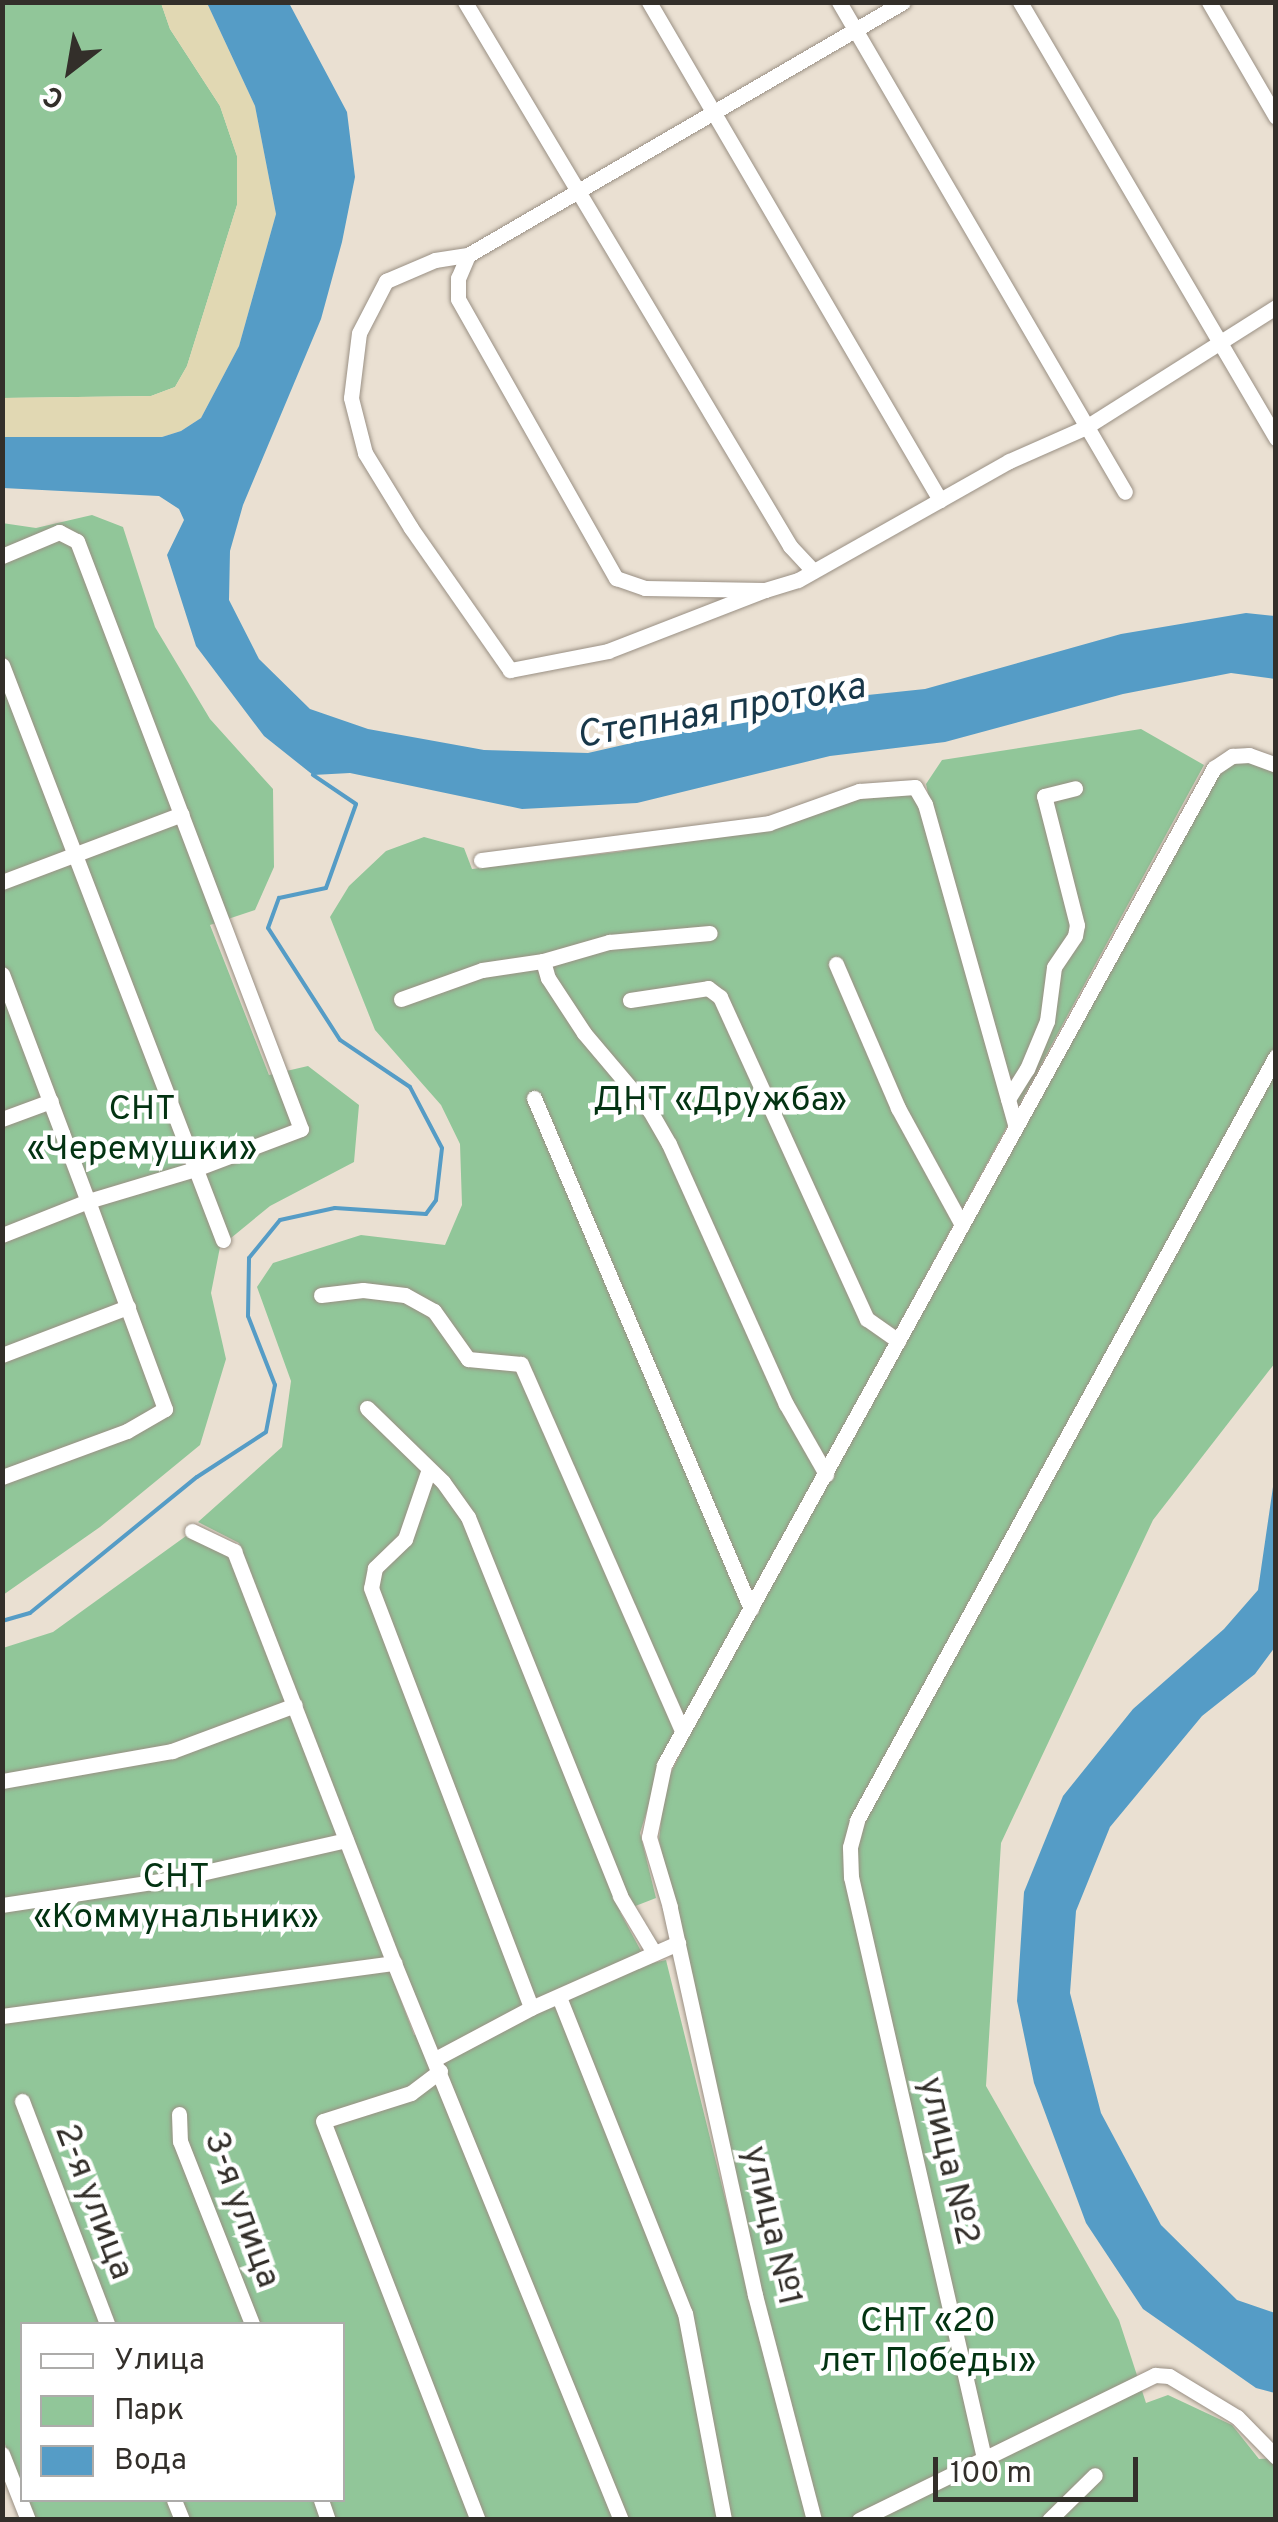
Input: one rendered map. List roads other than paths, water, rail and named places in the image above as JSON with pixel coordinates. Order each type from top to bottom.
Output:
[{"type":"street","points":[[465,2],[576,194],[790,546],[813,571]]},
{"type":"street","points":[[649,2],[940,500]]},
{"type":"street","points":[[839,2],[1126,492]]},
{"type":"street","points":[[903,2],[468,256],[436,260],[380,287],[359,333],[351,398],[365,453],[410,528],[510,670],[608,651],[813,571],[1009,461],[1086,427],[1276,307]]},
{"type":"street","points":[[1020,2],[1276,438]]},
{"type":"street","points":[[1209,2],[1276,117]]},
{"type":"street","points":[[468,256],[458,278],[458,299],[616,578],[645,588],[765,590]]},
{"type":"street","points":[[2,556],[59,532],[77,541],[301,1129],[2,1234]]},
{"type":"street","points":[[2,665],[222,1240]]},
{"type":"street","name":"улица №1","points":[[814,2520],[756,2295],[678,1943],[650,1837],[664,1765],[1214,768],[1232,756],[1249,755],[1276,765]]},
{"type":"street","points":[[482,860],[769,823],[859,791],[914,788],[925,804],[1015,1124]]},
{"type":"street","points":[[1008,1098],[1048,1020],[1054,967],[1075,936],[1077,925],[1044,796],[1075,788]]},
{"type":"street","points":[[2,882],[182,814]]},
{"type":"street","points":[[401,999],[482,970],[543,961],[639,936],[710,934]]},
{"type":"street","points":[[543,961],[548,978],[584,1033],[650,1111],[669,1144],[786,1404],[826,1474]]},
{"type":"street","points":[[836,964],[898,1108],[962,1225]]},
{"type":"street","points":[[2,974],[7,998],[50,1101],[164,1411],[127,1431],[2,1477]]},
{"type":"street","points":[[630,1000],[708,988],[720,997],[867,1319],[898,1341]]},
{"type":"street","name":"улица №2","points":[[984,2458],[851,1877],[850,1847],[857,1820],[1276,1056]]},
{"type":"street","points":[[534,1098],[751,1609]]},
{"type":"street","points":[[2,1119],[50,1101]]},
{"type":"street","points":[[321,1295],[364,1290],[405,1295],[434,1310],[468,1359],[520,1364],[682,1730]]},
{"type":"street","points":[[2,1355],[128,1307]]},
{"type":"street","points":[[367,1408],[429,1469],[468,1517],[620,1896],[653,1951]]},
{"type":"street","points":[[429,1469],[405,1539],[375,1568],[371,1588],[531,2008]]},
{"type":"street","points":[[192,1530],[234,1551],[394,1963],[620,2520]]},
{"type":"street","points":[[2,1782],[172,1751],[295,1705]]},
{"type":"street","points":[[2,1905],[179,1878],[346,1840]]},
{"type":"street","points":[[478,2520],[323,2121],[410,2093],[438,2065],[531,2008],[678,1943]]},
{"type":"street","points":[[2,2016],[394,1963]]},
{"type":"street","points":[[559,1998],[684,2313],[724,2520]]},
{"type":"street","name":"2-я улица","points":[[22,2101],[106,2322]]},
{"type":"street","name":"3-я улица","points":[[179,2114],[180,2141],[251,2322]]},
{"type":"street","points":[[859,2520],[1154,2376],[1168,2376],[1237,2417],[1276,2457]]},
{"type":"street","points":[[2,2454],[20,2500]]},
{"type":"street","points":[[1049,2520],[1095,2476]]},
{"type":"water","points":[[207,3],[289,3],[347,112],[355,177],[342,242],[321,319],[243,505],[230,551],[229,600],[259,659],[310,709],[368,729],[484,750],[588,753],[820,700],[925,689],[1121,634],[1246,613],[1275,616],[1275,679],[1231,673],[1123,694],[945,742],[830,756],[637,803],[522,809],[350,773],[313,775],[264,736],[196,646],[167,555],[184,520],[179,509],[159,496],[3,488],[3,437],[162,437],[181,431],[201,418],[239,346],[276,214],[255,106]]},
{"type":"water","points":[[1275,1473],[1275,1647],[1255,1674],[1202,1716],[1110,1827],[1076,1911],[1070,1993],[1101,2113],[1161,2225],[1237,2300],[1275,2313],[1275,2393],[1256,2388],[1143,2309],[1086,2223],[1034,2083],[1017,2001],[1024,1892],[1063,1796],[1133,1709],[1224,1629],[1258,1590]]},
{"type":"waterway","points":[[2,1621],[30,1613],[197,1477],[266,1432],[275,1385],[248,1316],[249,1258],[280,1220],[335,1208],[426,1214],[436,1200],[442,1148],[410,1087],[340,1040],[268,928],[279,898],[326,888],[356,804],[313,775]]},
{"type":"water label","name":"Степная протока","points":[[721,713]]},
{"type":"park label","name":"ДНТ «Дружба»","points":[[720,1101]]},
{"type":"park label","name":"СНТ «Черемушки»","points":[[142,1130]]},
{"type":"park label","name":"СНТ «Коммунальник»","points":[[176,1898]]},
{"type":"park label","name":"СНТ «20 лет Победы»","points":[[928,2342]]}]
